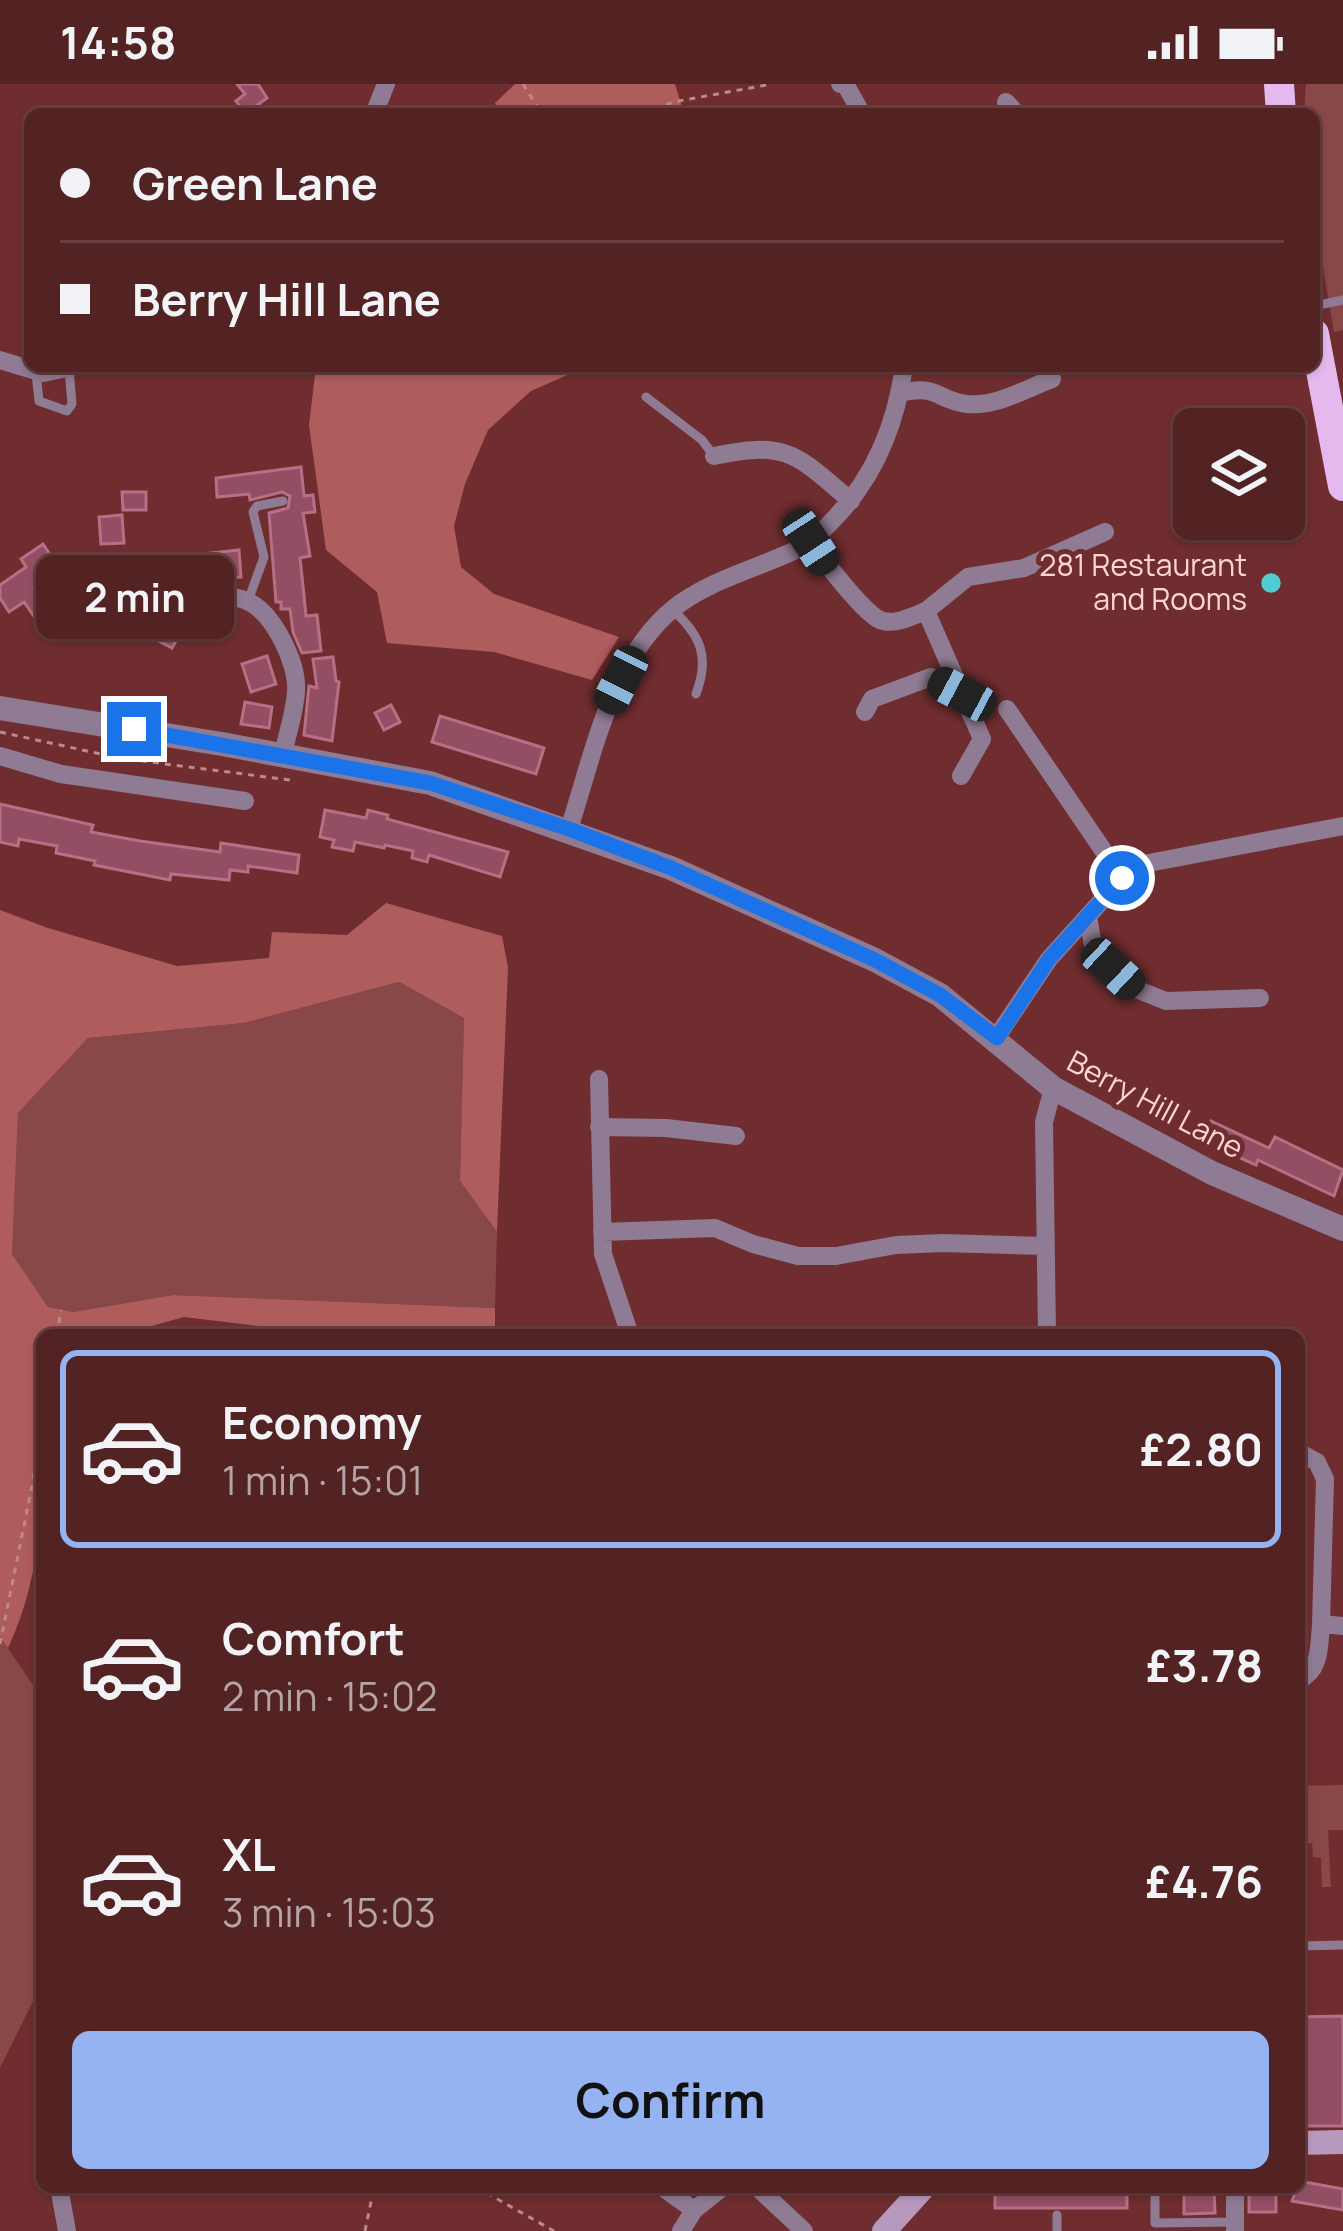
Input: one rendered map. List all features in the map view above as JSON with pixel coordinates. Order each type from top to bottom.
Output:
[{"type":"highway","points":[[1320,365],[1343,486]]},
{"type":"main road","points":[[1305,2143],[1343,2142]]},
{"type":"main road","points":[[884,2231],[919,2193]]},
{"type":"street","points":[[840,84],[845,84],[859,108]]},
{"type":"street","points":[[569,829],[610,703],[632,658],[673,609],[811,542],[851,501],[873,470],[901,393],[903,372]]},
{"type":"street","points":[[901,393],[925,387],[962,404],[991,404],[1052,380],[1047,372]]},
{"type":"street","points":[[714,456],[768,447],[789,453],[851,501]]},
{"type":"street","points":[[811,542],[879,620],[896,622],[926,611],[968,577],[1024,568],[1105,532]]},
{"type":"street","points":[[203,601],[226,595],[248,602],[271,624],[297,686],[283,755]]},
{"type":"street","points":[[926,611],[982,739],[961,776]]},
{"type":"street","points":[[865,712],[872,699],[931,677],[962,694]]},
{"type":"street","name":"Berry Hill Lane","points":[[0,708],[430,783],[671,868],[875,960],[940,995],[1053,1088],[1212,1173],[1343,1229]]},
{"type":"street","points":[[1006,709],[1122,878]]},
{"type":"street","points":[[0,756],[78,777],[245,801]]},
{"type":"street","points":[[997,1038],[1049,959],[1133,866],[1343,826]]},
{"type":"street","points":[[1088,916],[1094,952],[1131,987],[1166,1000],[1260,998]]},
{"type":"street","points":[[599,1079],[602,1232],[611,1286],[629,1329]]},
{"type":"street","points":[[1047,1329],[1044,1122],[1053,1088]]},
{"type":"street","points":[[599,1127],[736,1136]]},
{"type":"street","points":[[602,1232],[715,1228],[798,1256],[836,1256],[920,1244],[1046,1246]]},
{"type":"street","points":[[1305,1455],[1317,1462],[1325,1479],[1321,1624],[1317,1663],[1305,1674]]},
{"type":"street","points":[[1321,1624],[1343,1625]]},
{"type":"street","points":[[60,2193],[67,2231]]},
{"type":"street","points":[[670,2193],[694,2210]]},
{"type":"street","points":[[681,2231],[694,2210],[715,2193]]},
{"type":"street","points":[[764,2193],[804,2231]]},
{"type":"street","points":[[1235,2193],[1237,2229]]},
{"type":"lane","points":[[37,372],[39,401],[67,411],[72,404],[72,372]]},
{"type":"lane","points":[[646,397],[702,440],[714,456]]},
{"type":"lane","points":[[248,602],[264,557],[253,512],[257,506],[283,502]]},
{"type":"lane","points":[[142,574],[203,601]]},
{"type":"lane","points":[[673,609],[698,636],[704,650],[704,674],[696,694]]},
{"type":"lane","points":[[1305,1946],[1343,1945]]},
{"type":"lane","points":[[1155,2193],[1155,2223],[1237,2229]]},
{"type":"lane","points":[[1057,2215],[1057,2231]]},
{"type":"path","points":[[658,108],[772,84]]},
{"type":"path","points":[[0,732],[119,758],[303,782]]},
{"type":"path","points":[[57,1329],[62,1310]]},
{"type":"path","points":[[0,1644],[36,1455]]},
{"type":"path","points":[[365,2231],[373,2193]]},
{"type":"path","points":[[487,2193],[554,2231]]},
{"type":"shaded area","points":[[515,84],[675,84],[682,108],[497,108],[495,103]]},
{"type":"shaded area","points":[[1306,84],[1343,84],[1343,330],[1334,332],[1320,249],[1320,108],[1304,108]]},
{"type":"shaded area","points":[[315,372],[574,372],[531,391],[488,430],[465,484],[454,526],[461,567],[494,594],[619,637],[592,680],[494,652],[387,643],[377,592],[326,550],[309,425]]},
{"type":"shaded area","points":[[386,903],[502,936],[508,967],[497,1232],[460,1181],[464,1018],[399,982],[244,1023],[88,1038],[18,1113],[12,1254],[48,1307],[73,1312],[173,1295],[495,1308],[495,1329],[259,1326],[184,1317],[141,1329],[36,1329],[36,1554],[23,1611],[8,1648],[0,1637],[0,910],[177,966],[269,958],[272,932],[347,935]]},
{"type":"shaded area","points":[[399,982],[464,1018],[460,1181],[497,1232],[495,1308],[173,1295],[73,1312],[48,1307],[12,1254],[18,1113],[88,1038],[244,1023]]},
{"type":"shaded area","points":[[0,1637],[36,1689],[36,1995],[0,2068]]},
{"type":"shaded area","points":[[1343,1785],[1343,1830],[1328,1830],[1331,1887],[1322,1887],[1321,1858],[1313,1857],[1312,1843],[1305,1844],[1305,1786]]},
{"type":"building","points":[[237,84],[258,84],[267,98],[253,108],[241,108],[236,101],[245,94]]},
{"type":"building","points":[[301,467],[304,496],[313,495],[315,512],[303,513],[310,556],[300,558],[306,616],[317,615],[321,651],[302,653],[290,609],[281,609],[281,602],[276,602],[269,513],[288,508],[290,496],[282,492],[250,500],[249,494],[217,497],[216,478]]},
{"type":"building","points":[[122,492],[146,492],[146,510],[123,510]]},
{"type":"building","points":[[122,515],[124,543],[101,544],[99,517]]},
{"type":"building","points":[[43,544],[61,571],[34,589],[53,616],[40,625],[24,602],[9,612],[0,598],[0,585],[26,567],[21,559]]},
{"type":"building","points":[[239,550],[241,577],[176,579],[174,557]]},
{"type":"building","points":[[112,588],[141,605],[128,627],[99,610]]},
{"type":"building","points":[[148,595],[175,609],[167,624],[181,632],[172,648],[157,640],[162,630],[137,617]]},
{"type":"building","points":[[267,656],[276,684],[251,692],[242,664]]},
{"type":"building","points":[[333,657],[339,682],[332,741],[304,735],[309,686],[317,688],[313,659]]},
{"type":"building","points":[[245,702],[272,707],[269,728],[241,724]]},
{"type":"building","points":[[391,705],[400,722],[384,730],[375,713]]},
{"type":"building","points":[[440,716],[544,748],[536,774],[432,742]]},
{"type":"building","points":[[0,804],[93,825],[91,832],[140,841],[220,852],[221,843],[299,855],[297,873],[248,866],[248,872],[230,870],[229,880],[171,874],[170,880],[94,865],[95,861],[56,853],[57,846],[19,839],[18,846],[0,842]]},
{"type":"building","points":[[325,810],[366,818],[368,810],[508,852],[500,877],[429,855],[427,862],[412,858],[413,851],[385,845],[355,842],[353,851],[332,847],[334,840],[320,837]]},
{"type":"building","points":[[1211,1121],[1269,1148],[1275,1137],[1343,1170],[1334,1196],[1258,1160],[1256,1165],[1202,1141]]},
{"type":"building","points":[[1343,2016],[1343,2126],[1305,2126],[1305,2017]]},
{"type":"building","points":[[1305,2182],[1343,2189],[1343,2210],[1292,2201],[1295,2193],[1305,2193]]},
{"type":"building","points":[[995,2193],[1127,2193],[1127,2208],[995,2208]]},
{"type":"building","points":[[1184,2193],[1214,2193],[1215,2213],[1184,2214]]},
{"type":"building","points":[[1249,2193],[1276,2193],[1276,2212],[1249,2212]]},
{"type":"place","name":"281 Restaurant and Rooms","points":[[1271,583]]},
{"type":"route","points":[[134,729],[430,783],[569,829],[671,868],[875,960],[940,995],[997,1038],[1049,959],[1122,878]]}]
